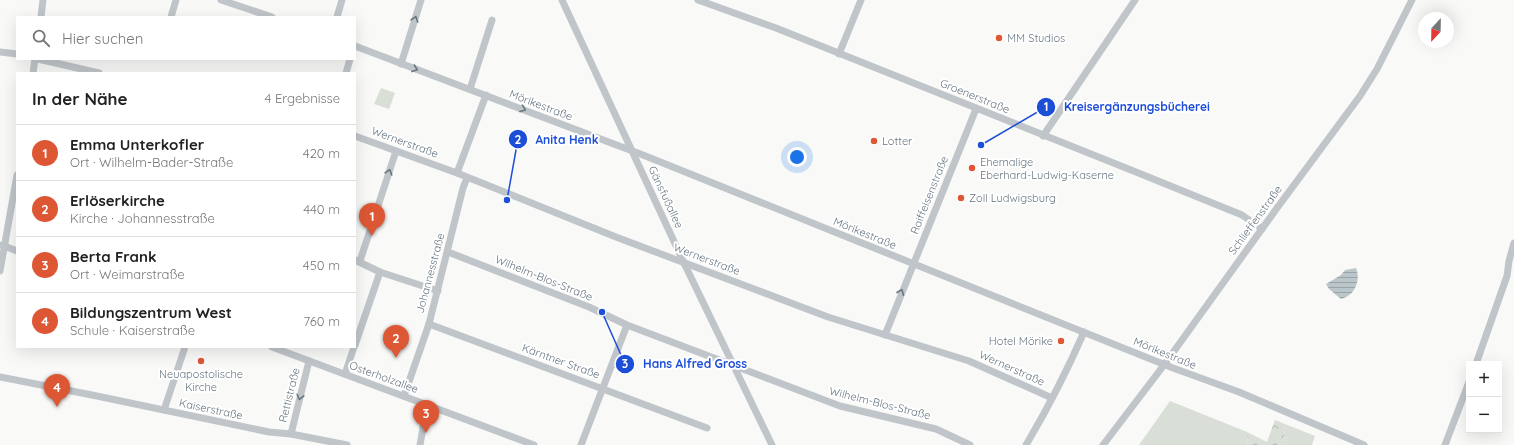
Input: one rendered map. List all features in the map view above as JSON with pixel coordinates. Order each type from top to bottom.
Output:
[{"type":"street","points":[[41,16],[43,0]]},
{"type":"street","points":[[171,16],[176,0]]},
{"type":"street","points":[[221,0],[269,16]]},
{"type":"street","points":[[337,16],[342,0]]},
{"type":"street","points":[[401,64],[421,0]]},
{"type":"street","name":"Gänsfußallee","points":[[562,0],[733,366],[772,445]]},
{"type":"street","name":"Groenerstraße","points":[[698,0],[776,28],[1242,215],[1262,230]]},
{"type":"street","points":[[839,54],[861,0]]},
{"type":"street","points":[[1043,136],[1135,0]]},
{"type":"street","name":"Schlieffenstraße","points":[[1103,445],[1164,365],[1360,96],[1377,69],[1412,0]]},
{"type":"street","points":[[470,89],[492,20]]},
{"type":"street","name":"Mörikestraße","points":[[356,46],[634,152],[1164,365],[1239,392],[1364,445]]},
{"type":"street","points":[[0,52],[16,54]]},
{"type":"street","points":[[33,72],[35,60]]},
{"type":"street","points":[[42,60],[95,72]]},
{"type":"street","points":[[346,72],[350,60]]},
{"type":"street","points":[[456,173],[486,95]]},
{"type":"street","name":"Raiffeisenstraße","points":[[885,335],[912,264],[976,109]]},
{"type":"street","name":"Wernerstraße","points":[[356,136],[456,173],[828,317],[969,361],[1052,398]]},
{"type":"street","points":[[396,151],[357,261],[380,272],[438,291]]},
{"type":"street","name":"Johannesstraße","points":[[404,396],[429,324],[463,188],[467,178]]},
{"type":"street","points":[[0,271],[2,246],[16,180]]},
{"type":"street","points":[[1477,361],[1507,276],[1510,255],[1514,243]]},
{"type":"street","points":[[2,246],[16,251]]},
{"type":"street","name":"Wilhelm-Blos-Straße","points":[[448,252],[589,307],[627,325],[840,406],[936,429],[970,445]]},
{"type":"street","points":[[1507,276],[1514,265]]},
{"type":"street","points":[[356,343],[380,272]]},
{"type":"street","name":"Kärntner Straße","points":[[429,324],[707,428]]},
{"type":"street","points":[[581,445],[627,325]]},
{"type":"street","points":[[1026,445],[1066,373],[1084,332]]},
{"type":"street","points":[[164,410],[185,348]]},
{"type":"street","name":"Osterholzallee","points":[[275,348],[534,445]]},
{"type":"street","points":[[345,374],[354,348]]},
{"type":"street","name":"Rettistraße","points":[[291,434],[309,361]]},
{"type":"street","name":"Kaiserstraße","points":[[0,378],[269,432],[291,434],[347,445]]},
{"type":"street","points":[[1445,445],[1466,390]]},
{"type":"street","points":[[420,445],[427,404]]},
{"type":"green space","points":[[381,88],[395,93],[389,109],[374,104]]},
{"type":"green space","points":[[1170,401],[1247,432],[1248,445],[1139,445]]},
{"type":"green space","points":[[1275,420],[1285,424],[1284,445],[1248,445],[1247,432],[1267,442]]},
{"type":"green space","points":[[1285,424],[1315,436],[1312,445],[1284,445]]},
{"type":"shaded area","points":[[1356,268],[1358,277],[1356,287],[1350,295],[1341,299],[1329,289],[1326,284],[1341,275],[1345,270]]},
{"type":"place","name":"MM Studios","points":[[999,38]]},
{"type":"place","name":"Lotter","points":[[874,141]]},
{"type":"place","name":"Kreisergänzungsbücherei","points":[[981,145]]},
{"type":"place","name":"Ehemalige Eberhard-Ludwig-Kaserne","points":[[972,168]]},
{"type":"place","name":"Zoll Ludwigsburg","points":[[961,198]]},
{"type":"place","name":"Anita Henk","points":[[507,200]]},
{"type":"place","name":"Emma Unterkofler","points":[[372,236]]},
{"type":"place","name":"Hans Alfred Gross","points":[[602,312]]},
{"type":"place","name":"Hotel Mörike","points":[[1061,341]]},
{"type":"place","name":"Erlöserkirche","points":[[396,358]]},
{"type":"place","name":"Neuapostolische Kirche","points":[[201,361]]},
{"type":"place","name":"Bildungszentrum West","points":[[57,407]]},
{"type":"place","name":"Berta Frank","points":[[426,433]]}]
